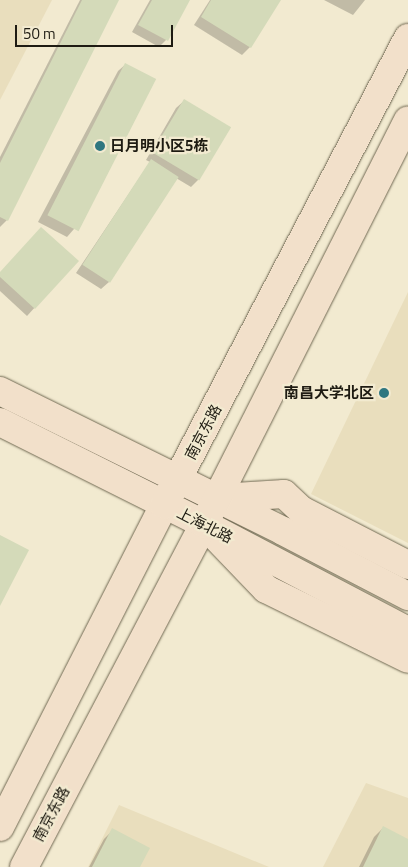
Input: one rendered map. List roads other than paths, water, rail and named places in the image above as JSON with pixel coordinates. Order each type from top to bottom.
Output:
[{"type":"main road","name":"南京东路","points":[[0,827],[164,505],[408,38]]},
{"type":"main road","name":"南京东路","points":[[24,867],[204,524],[408,121]]},
{"type":"main road","name":"上海北路","points":[[0,391],[408,596]]},
{"type":"main road","name":"上海北路","points":[[0,422],[204,524],[408,631]]},
{"type":"main road","points":[[216,498],[284,494],[301,510],[408,565]]},
{"type":"main road","points":[[204,524],[266,590],[408,659]]},
{"type":"place","name":"日月明小区5栋","points":[[100,146]]},
{"type":"place","name":"南昌大学北区","points":[[384,393]]}]
